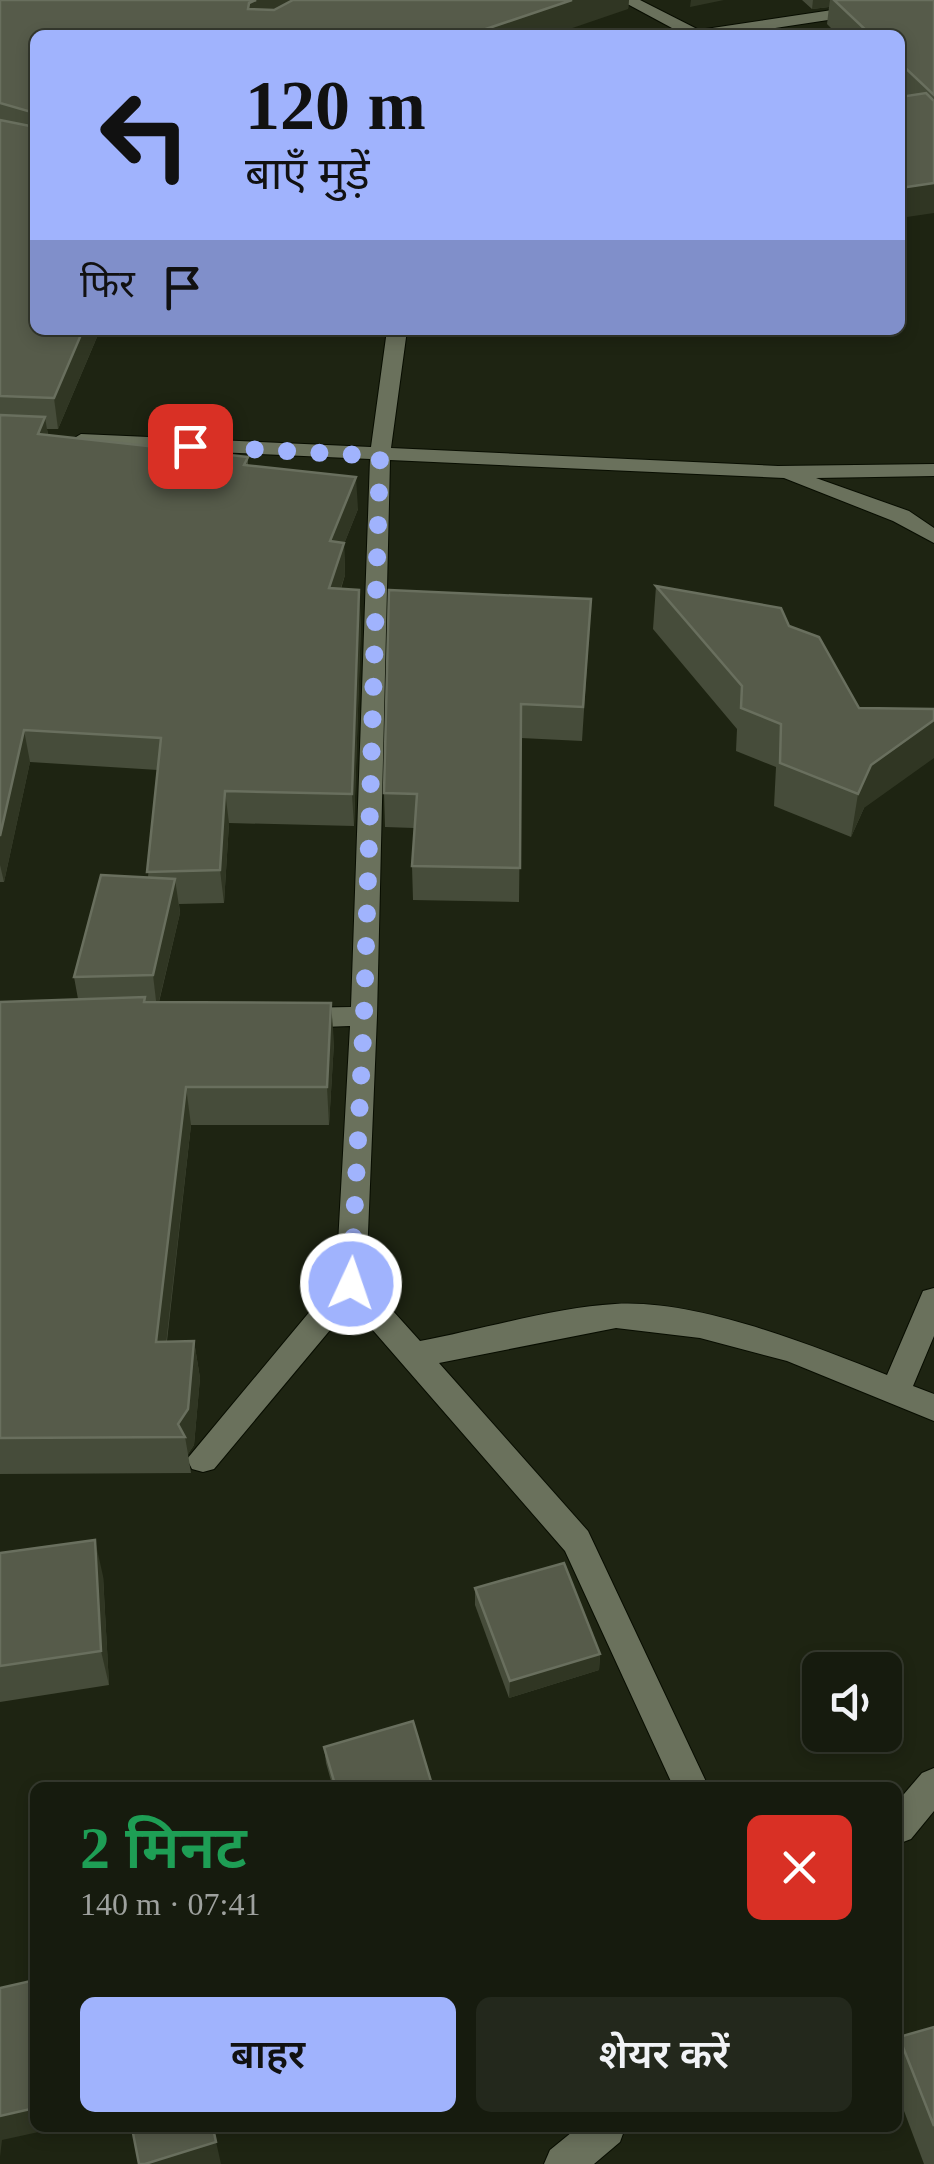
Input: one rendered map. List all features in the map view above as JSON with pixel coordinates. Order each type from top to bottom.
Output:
[{"type":"street","points":[[628,0],[687,30]]},
{"type":"street","points":[[730,30],[931,0]]},
{"type":"street","points":[[203,1458],[351,1284],[364,1016],[380,456],[396,335]]},
{"type":"street","points":[[57,439],[778,472],[934,470]]},
{"type":"street","points":[[778,472],[901,516],[934,536]]},
{"type":"street","points":[[268,1019],[364,1016]]},
{"type":"street","points":[[351,1284],[577,1541],[689,1782]]},
{"type":"street","points":[[895,1392],[934,1300]]},
{"type":"street","points":[[413,1355],[616,1316],[700,1326],[792,1350],[934,1408]]},
{"type":"street","points":[[902,1822],[934,1785]]},
{"type":"street","points":[[564,2164],[601,2132]]},
{"type":"building","points":[[0,0],[256,0],[249,3],[248,9],[274,10],[293,0],[572,0],[483,30],[30,30],[30,112],[0,103]]},
{"type":"building","points":[[834,0],[934,0],[934,95],[905,68],[905,30],[866,30]]},
{"type":"building","points":[[926,93],[934,101],[934,183],[905,187],[905,96]]},
{"type":"building","points":[[0,120],[30,126],[30,335],[81,335],[54,398],[0,396]]},
{"type":"building","points":[[0,415],[45,417],[38,434],[248,457],[244,465],[356,477],[330,541],[344,543],[329,588],[359,590],[352,794],[225,791],[220,870],[147,872],[161,738],[24,730],[0,836]]},
{"type":"building","points":[[656,586],[781,608],[789,626],[819,637],[859,708],[934,709],[934,720],[871,765],[858,794],[780,763],[781,724],[741,708],[742,686]]},
{"type":"building","points":[[389,590],[591,599],[583,707],[521,704],[520,868],[412,866],[417,794],[384,793]]},
{"type":"building","points":[[101,875],[175,879],[153,975],[74,977]]},
{"type":"building","points":[[145,997],[144,1002],[331,1003],[327,1087],[186,1087],[156,1342],[194,1341],[188,1409],[178,1424],[185,1437],[0,1438],[0,1002]]},
{"type":"building","points":[[95,1540],[101,1651],[0,1666],[0,1553]]},
{"type":"building","points":[[564,1563],[600,1654],[510,1681],[475,1588]]},
{"type":"building","points":[[413,1721],[431,1782],[334,1782],[324,1747]]},
{"type":"building","points":[[30,1981],[30,2109],[0,2116],[0,1988]]},
{"type":"building","points":[[934,2027],[934,2126],[902,2045],[902,2036]]},
{"type":"building","points":[[133,2132],[214,2132],[216,2142],[139,2164]]},
{"type":"route","points":[[190,446],[380,456],[364,1016],[351,1284]]}]
